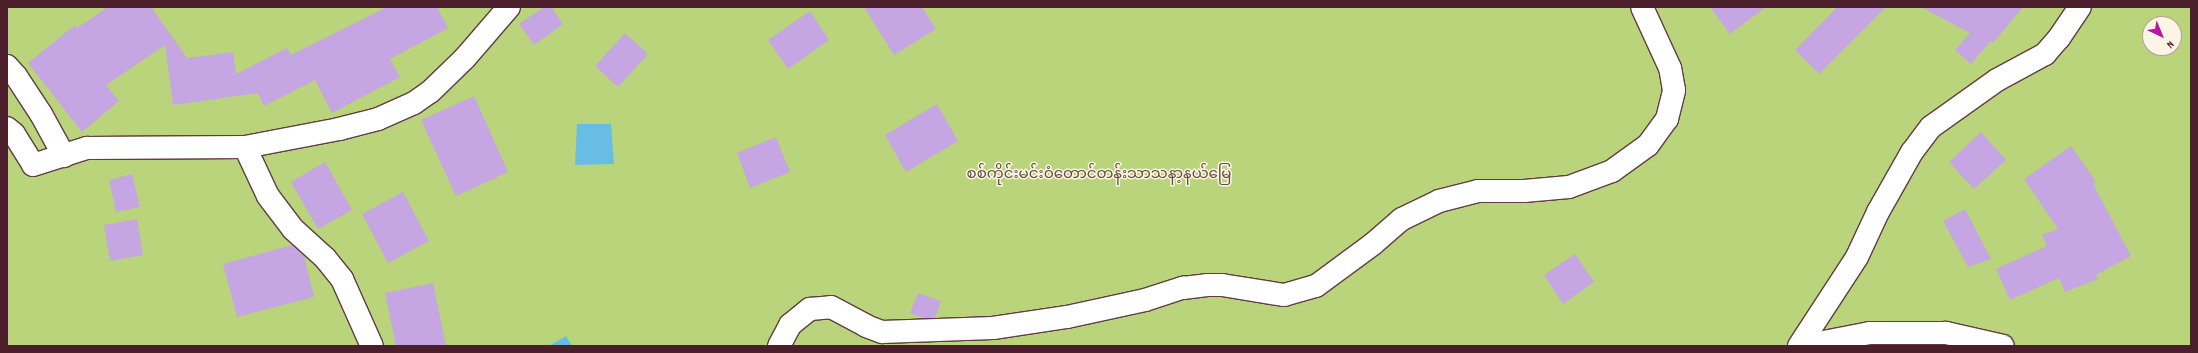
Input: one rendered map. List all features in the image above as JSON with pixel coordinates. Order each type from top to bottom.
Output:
[{"type":"street","points":[[7,128],[14,134],[33,165],[87,148],[245,147],[347,127],[378,119],[414,103],[430,92],[465,58],[509,7]]},
{"type":"street","points":[[778,346],[790,325],[810,309],[831,307],[866,326],[882,332],[1000,327],[1067,317],[1145,300],[1183,288],[1207,285],[1222,285],[1284,295],[1316,286],[1373,244],[1402,219],[1439,201],[1478,191],[1524,191],[1569,187],[1612,171],[1648,145],[1667,119],[1674,90],[1670,68],[1642,7]]},
{"type":"street","points":[[1799,346],[1857,257],[1889,192],[1912,152],[1931,127],[1997,80],[2045,54],[2059,38],[2080,7]]},
{"type":"street","points":[[7,66],[16,76],[33,101],[64,156]]},
{"type":"street","points":[[245,147],[268,196],[293,229],[325,258],[342,279],[372,346]]},
{"type":"street","points":[[1802,346],[1870,333],[1946,333],[2003,346]]},
{"type":"green space","name":"စစ်ကိုင်းမင်းဝံတောင်တန်းသာသနာ့နယ်မြေ","points":[[7,7],[2191,7],[2191,346],[7,346]]},
{"type":"water","points":[[577,124],[611,124],[614,164],[575,165]]},
{"type":"water","points":[[566,336],[572,346],[549,346]]},
{"type":"building","points":[[108,7],[151,7],[187,58],[233,52],[236,74],[287,48],[291,55],[387,7],[437,7],[448,28],[390,59],[400,77],[332,113],[315,80],[264,106],[258,93],[173,105],[165,45],[106,85],[119,101],[82,132],[28,63],[75,25],[77,28]]},
{"type":"building","points":[[544,7],[551,7],[563,24],[534,45],[519,24]]},
{"type":"building","points":[[864,7],[922,7],[936,29],[894,55]]},
{"type":"building","points":[[1710,7],[1766,7],[1730,34]]},
{"type":"building","points":[[1837,7],[1886,7],[1819,74],[1795,50]]},
{"type":"building","points":[[1921,7],[2023,7],[1993,43],[1991,41],[1971,64],[1955,50],[1970,33]]},
{"type":"building","points":[[810,11],[829,40],[788,69],[768,40]]},
{"type":"building","points":[[625,33],[648,54],[618,87],[595,66]]},
{"type":"building","points":[[474,96],[508,172],[456,196],[421,120]]},
{"type":"building","points":[[937,104],[958,141],[906,172],[885,135]]},
{"type":"building","points":[[1981,132],[2006,160],[1974,189],[1949,162]]},
{"type":"building","points":[[776,137],[790,172],[750,188],[737,153]]},
{"type":"building","points":[[2071,146],[2096,182],[2093,184],[2131,256],[2096,275],[2098,279],[2065,292],[2059,278],[2010,300],[1996,269],[2047,246],[2042,235],[2058,229],[2024,179]]},
{"type":"building","points":[[325,162],[352,210],[318,229],[291,182]]},
{"type":"building","points":[[132,174],[140,207],[116,212],[109,180]]},
{"type":"building","points":[[403,192],[429,241],[388,263],[362,214]]},
{"type":"building","points":[[1965,209],[1991,259],[1968,267],[1943,221]]},
{"type":"building","points":[[137,219],[143,255],[110,261],[104,225]]},
{"type":"building","points":[[292,245],[304,255],[314,297],[237,317],[223,264]]},
{"type":"building","points":[[1575,254],[1594,282],[1563,304],[1544,275]]},
{"type":"building","points":[[433,283],[446,346],[396,346],[385,293]]},
{"type":"building","points":[[918,293],[941,301],[935,318],[924,318],[910,313]]}]
